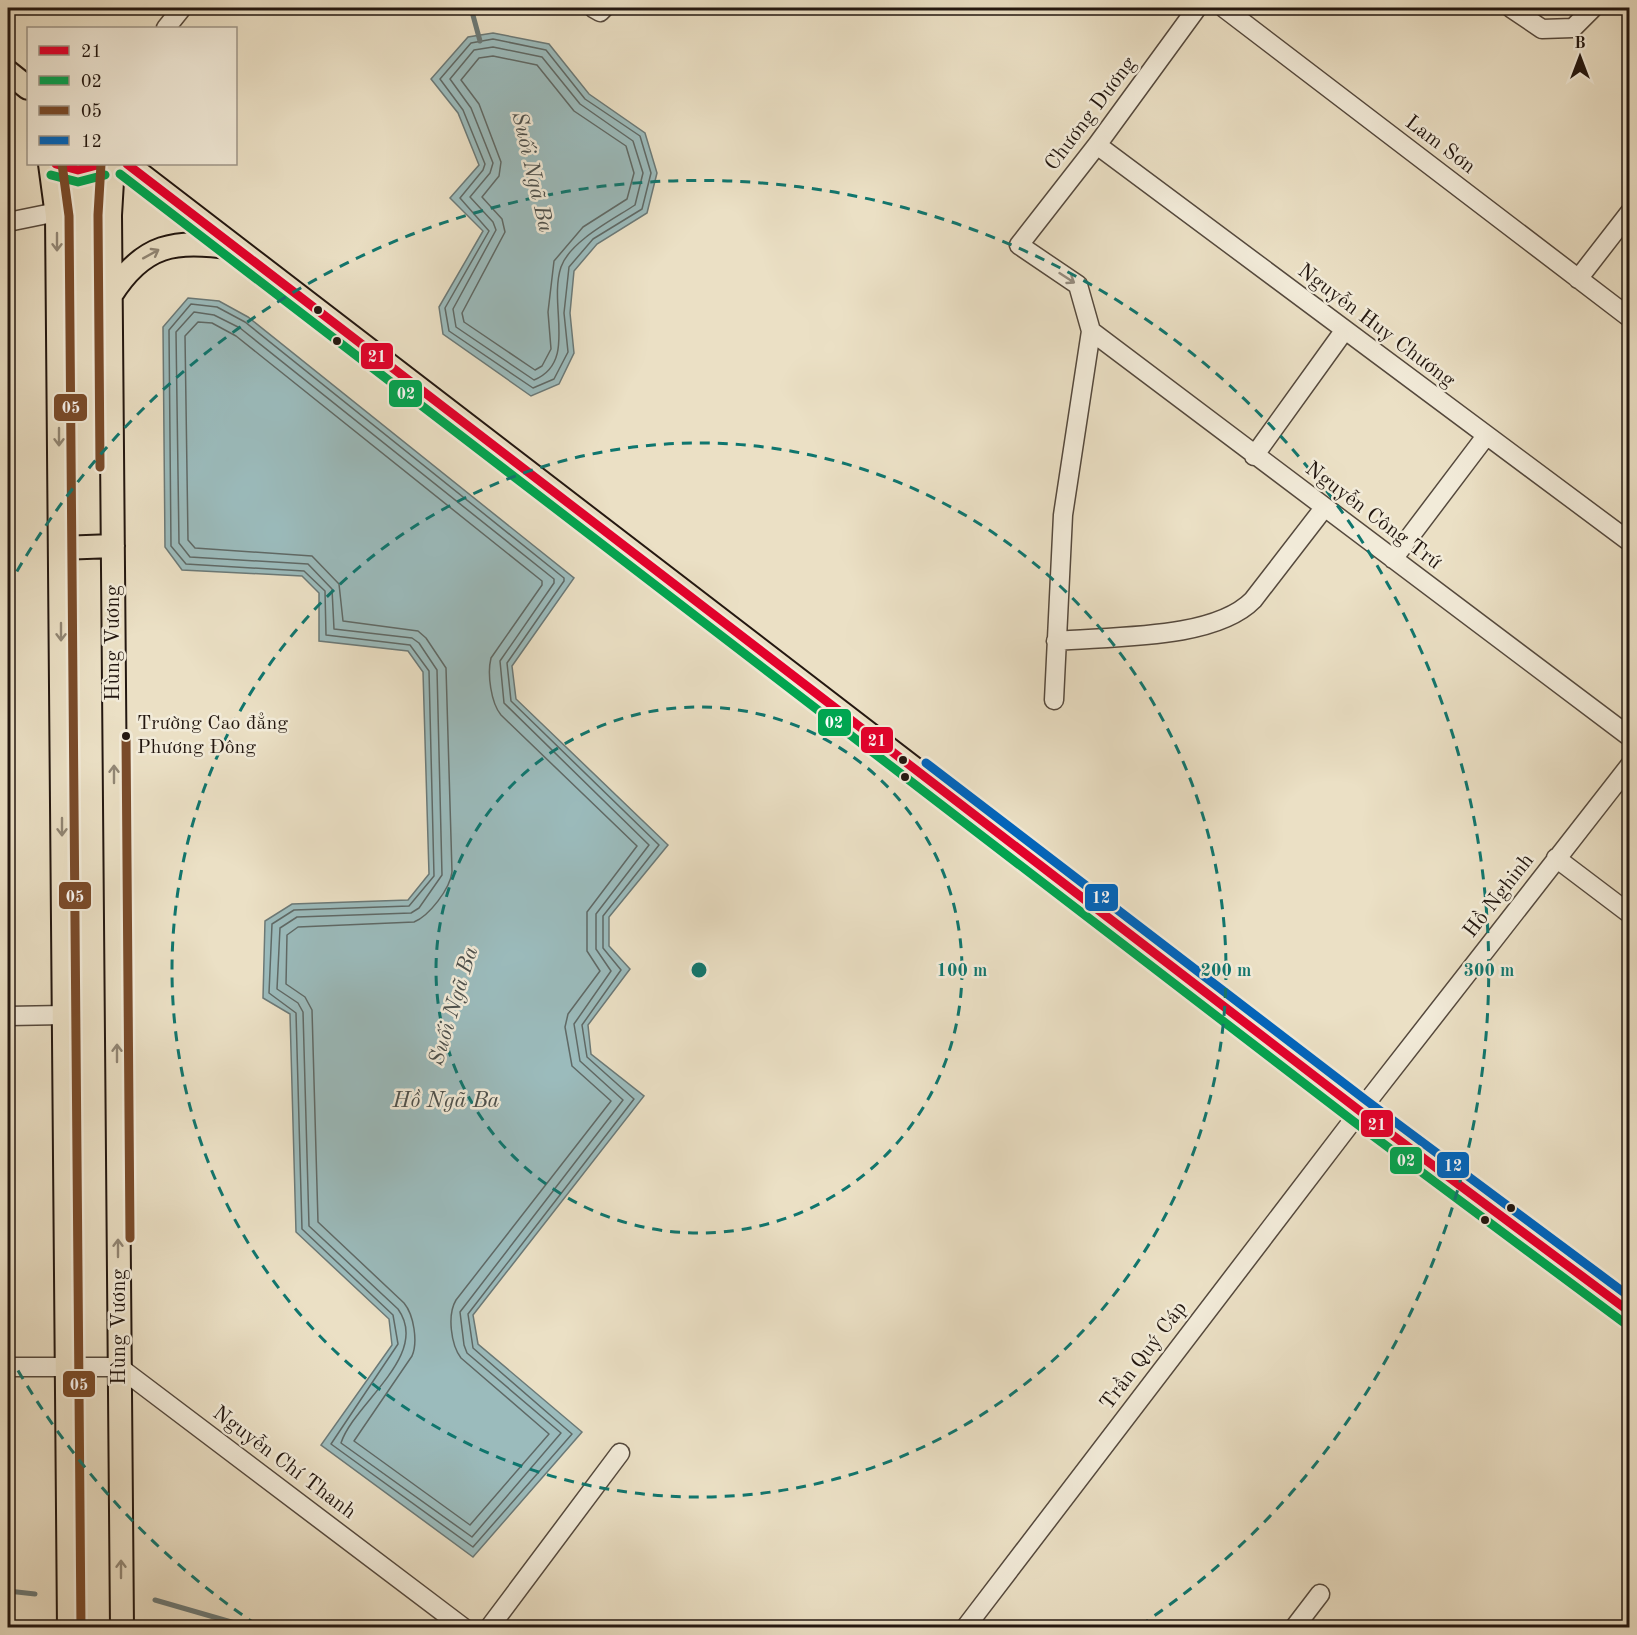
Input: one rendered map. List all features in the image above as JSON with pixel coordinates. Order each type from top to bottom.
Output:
[{"type":"main road","points":[[8,72],[27,87]]},
{"type":"main road","points":[[50,165],[57,212],[69,1628]]},
{"type":"main road","points":[[59,165],[76,170],[90,169],[99,165]]},
{"type":"main road","name":"Hùng Vương","points":[[113,165],[111,295],[122,1628]]},
{"type":"main road","points":[[128,165],[1360,1111],[1629,1312]]},
{"type":"main road","points":[[111,295],[125,271],[161,248],[207,244],[235,249]]},
{"type":"main road","points":[[60,548],[113,546]]},
{"type":"street","points":[[167,27],[182,8]]},
{"type":"street","points":[[593,8],[600,12],[604,8]]},
{"type":"street","name":"Chương Dương","points":[[1091,331],[1078,285],[1019,245],[1097,145],[1197,8]]},
{"type":"street","name":"Lam Sơn","points":[[1224,8],[1629,318]]},
{"type":"street","points":[[1511,8],[1542,29],[1573,28],[1593,8]]},
{"type":"street","name":"Nguyễn Huy Chương","points":[[1097,145],[1629,542]]},
{"type":"street","points":[[8,222],[57,212]]},
{"type":"street","points":[[1578,279],[1629,212]]},
{"type":"street","points":[[1054,700],[1063,515],[1091,331]]},
{"type":"street","name":"Nguyễn Công Trứ","points":[[1091,331],[1629,737]]},
{"type":"street","points":[[1254,456],[1344,331]]},
{"type":"street","points":[[1393,559],[1486,436]]},
{"type":"street","points":[[1056,640],[1194,629],[1217,622],[1245,608],[1253,600],[1324,508]]},
{"type":"street","name":"Hồ Nghinh","points":[[1360,1111],[1629,765]]},
{"type":"street","points":[[1556,858],[1629,915]]},
{"type":"street","points":[[8,1016],[64,1015]]},
{"type":"street","name":"Trần Quý Cáp","points":[[974,1624],[1360,1111]]},
{"type":"street","points":[[8,1367],[119,1367]]},
{"type":"street","name":"Nguyễn Chí Thanh","points":[[119,1367],[464,1628]]},
{"type":"street","points":[[489,1628],[620,1453]]},
{"type":"street","points":[[1294,1628],[1320,1594]]},
{"type":"water","points":[[493,33],[549,44],[589,94],[645,133],[657,173],[647,213],[597,244],[574,271],[570,313],[574,353],[559,384],[531,396],[443,334],[439,307],[483,231],[450,198],[479,165],[458,113],[431,79],[468,37]]},
{"type":"water","name":"Hồ Ngã Ba","points":[[188,298],[219,301],[248,317],[574,578],[512,666],[516,699],[668,845],[609,917],[609,946],[630,969],[588,1025],[591,1054],[644,1096],[473,1315],[478,1344],[582,1432],[473,1557],[321,1445],[392,1345],[389,1319],[296,1232],[290,1014],[263,998],[265,921],[292,904],[408,900],[429,874],[423,672],[408,651],[319,641],[319,593],[302,576],[182,570],[165,547],[163,327]]},
{"type":"waterway","name":"Suối Ngã Ba","points":[[471,8],[480,41]]},
{"type":"waterway","name":"Suối Ngã Ba","points":[[8,1591],[35,1594]]},
{"type":"waterway","name":"Suối Ngã Ba","points":[[155,1600],[252,1628]]},
{"type":"transit line","name":"21","points":[[60,165],[78,170],[97,165]]},
{"type":"transit line","name":"05","points":[[62,165],[69,216],[81,1628]]},
{"type":"transit line","name":"05","points":[[100,467],[98,215],[101,165]]},
{"type":"transit line","name":"21","points":[[128,165],[1360,1111],[1630,1312]]},
{"type":"transit line","name":"02","points":[[120,174],[1353,1121],[1623,1322]]},
{"type":"transit line","name":"02","points":[[51,175],[78,182],[105,175]]},
{"type":"transit line","name":"05","points":[[126,736],[130,1238]]},
{"type":"transit line","name":"12","points":[[926,763],[1367,1101],[1630,1297]]},
{"type":"place","name":"Trường Cao đẳng Phương Đông","points":[[126,736]]}]
